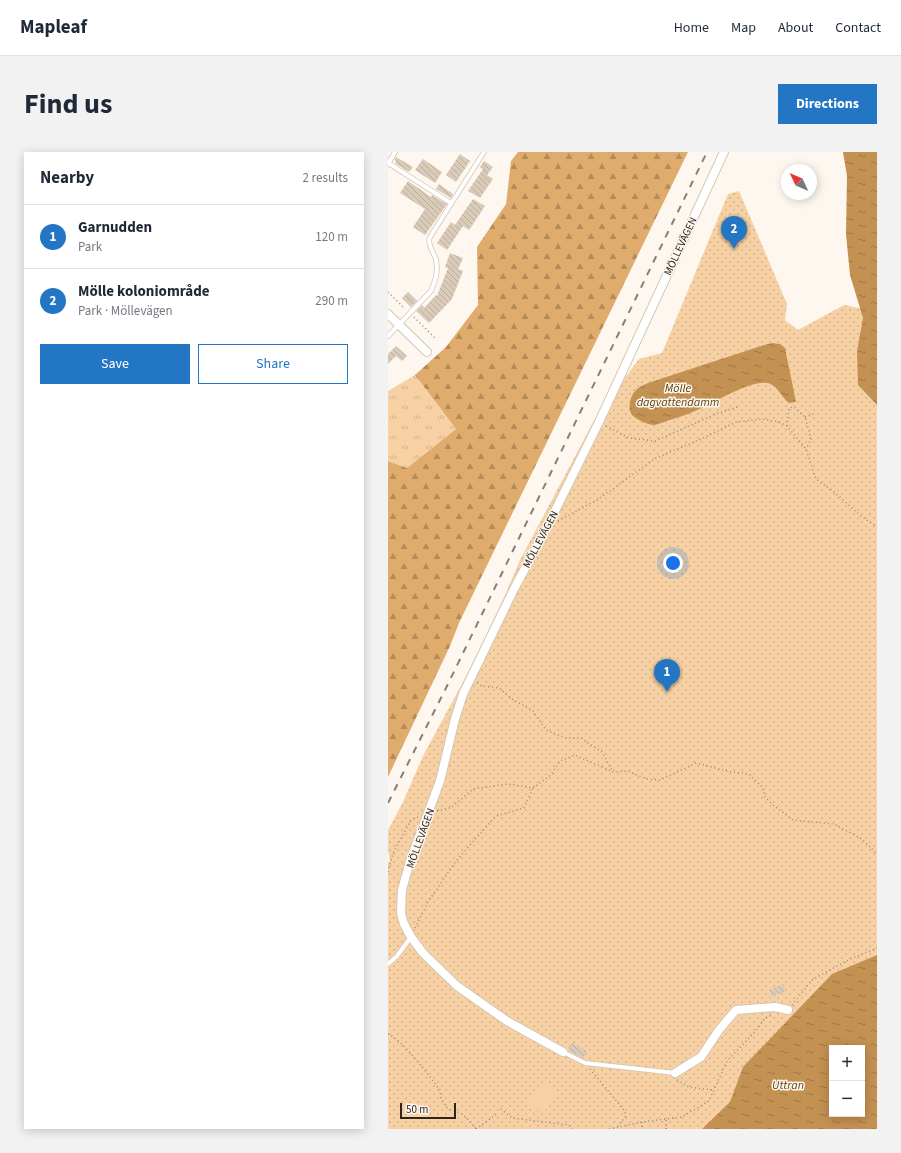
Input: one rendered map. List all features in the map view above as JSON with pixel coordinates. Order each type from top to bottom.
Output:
[{"type":"street","name":"MÖLLEVÄGEN","points":[[563,1052],[507,1021],[457,986],[423,953],[404,924],[401,913],[402,890],[410,861],[440,780],[455,718],[463,694],[514,589],[547,527],[599,422],[724,152]]},
{"type":"street","points":[[388,314],[427,352]]},
{"type":"street","points":[[675,1072],[701,1056],[719,1030],[736,1010],[775,1007],[788,1010]]},
{"type":"lane","points":[[395,152],[388,163],[451,203]]},
{"type":"lane","points":[[388,336],[431,291],[436,277],[437,268],[436,260],[429,240],[430,237],[484,152]]},
{"type":"lane","points":[[388,964],[397,956],[411,936]]},
{"type":"lane","points":[[563,1052],[585,1063],[675,1072]]},
{"type":"path","points":[[599,422],[628,438],[655,441],[716,414],[740,406]]},
{"type":"path","points":[[787,426],[789,408],[794,407],[805,417],[811,439],[806,449]]},
{"type":"path","points":[[805,417],[814,414]]},
{"type":"path","points":[[547,527],[597,500],[656,458],[699,440],[736,422],[763,419],[779,422],[787,426],[806,449],[816,479],[833,491],[861,516],[877,527]]},
{"type":"path","points":[[470,679],[482,686],[499,688],[512,699],[533,711],[546,730],[565,738],[581,738],[602,752],[613,772]]},
{"type":"path","points":[[411,936],[428,902],[456,861],[496,816],[524,808],[533,788],[551,775],[560,761],[575,755],[613,772],[627,771],[647,780],[660,780],[696,763],[731,772],[749,774],[764,789],[764,796],[774,806],[793,820],[834,824],[862,839],[877,854]]},
{"type":"path","points":[[388,872],[393,853],[411,820],[429,813],[452,807],[473,789],[508,784],[533,788]]},
{"type":"path","points":[[788,1010],[812,980],[848,960],[877,948]]},
{"type":"path","points":[[609,1129],[642,1122],[682,1117],[709,1100],[727,1061],[755,1032],[765,1018],[773,1015]]},
{"type":"path","points":[[388,1031],[389,1035],[401,1043],[440,1090],[441,1098],[448,1109],[460,1113],[469,1120],[476,1129],[498,1113]]},
{"type":"path","points":[[585,1063],[624,1110],[626,1116],[617,1127]]},
{"type":"path","points":[[689,1087],[713,1090]]},
{"type":"path","points":[[502,1109],[512,1118],[569,1125],[572,1129]]},
{"type":"path","points":[[666,1119],[666,1129]]},
{"type":"path","points":[[642,1122],[642,1129]]},
{"type":"green space","points":[[518,152],[688,152],[459,623],[450,646],[388,777],[388,461],[407,468],[456,429],[415,375],[446,347],[478,305],[477,247],[506,204],[511,161]]},
{"type":"green space","points":[[739,191],[787,304],[785,320],[798,330],[844,305],[877,311],[877,1043],[865,1047],[865,1045],[829,1045],[829,1054],[793,1129],[388,1129],[388,863],[390,860],[388,852],[388,830],[402,804],[424,754],[476,658],[520,560],[597,415],[639,359],[662,353],[728,194]]},
{"type":"green space","points":[[415,375],[456,429],[407,468],[388,461],[388,391]]},
{"type":"green space","points":[[543,1082],[558,1093],[543,1114],[528,1102]]},
{"type":"water","points":[[843,152],[877,152],[877,405],[858,385],[857,351],[863,318],[850,275],[846,234],[847,176]]},
{"type":"water","name":"Mölle dagvattendamm","points":[[772,343],[780,344],[785,348],[796,402],[789,403],[774,386],[767,383],[759,383],[739,390],[696,411],[653,425],[645,423],[633,416],[630,412],[631,398],[635,391],[643,385]]},
{"type":"water","name":"Uttran","points":[[877,955],[877,1129],[702,1129],[730,1102],[743,1067],[832,974]]},
{"type":"building","points":[[460,154],[470,161],[456,182],[446,175]]},
{"type":"building","points":[[396,157],[413,167],[409,172],[396,164]]},
{"type":"building","points":[[423,159],[442,172],[435,183],[415,170]]},
{"type":"building","points":[[484,161],[493,167],[487,175],[493,179],[480,198],[468,191],[483,169],[480,167]]},
{"type":"building","points":[[408,181],[431,197],[432,195],[447,204],[425,235],[413,227],[425,209],[400,193]]},
{"type":"building","points":[[439,184],[453,194],[451,198],[436,189]]},
{"type":"building","points":[[473,199],[485,206],[469,230],[463,226],[447,250],[437,243],[451,222],[455,225]]},
{"type":"building","points":[[450,253],[463,258],[458,269],[463,271],[452,299],[429,323],[416,311],[422,305],[424,308],[436,295],[437,296],[448,268],[445,267]]},
{"type":"building","points":[[408,292],[417,301],[411,307],[402,298]]},
{"type":"building","points":[[396,346],[407,356],[402,361],[396,356],[388,364],[388,354]]},
{"type":"building","points":[[783,984],[786,991],[772,997],[769,990]]},
{"type":"building","points":[[572,1043],[587,1051],[583,1058],[568,1050]]},
{"type":"railway","points":[[388,803],[446,688],[707,152]]},
{"type":"place","name":"Mölle koloniområde","points":[[734,249]]},
{"type":"place","name":"Garnudden","points":[[667,692]]}]
